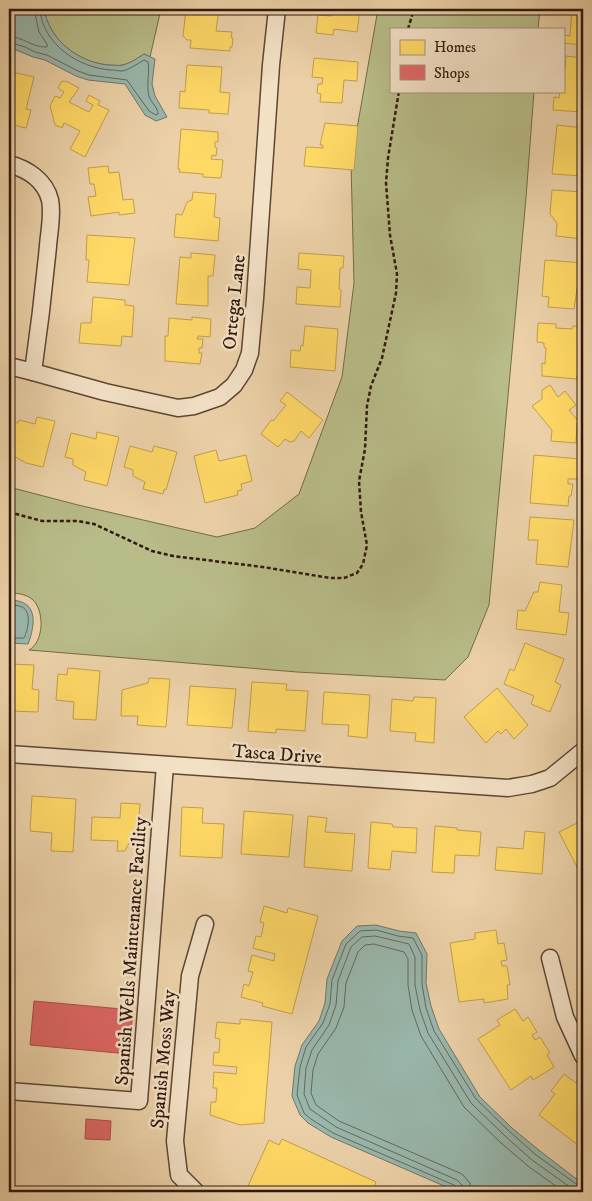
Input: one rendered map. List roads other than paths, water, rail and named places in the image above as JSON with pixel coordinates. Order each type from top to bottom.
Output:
[{"type":"street","name":"Ortega Lane","points":[[9,366],[105,392],[178,408],[194,406],[220,397],[234,385],[244,370],[250,353],[271,65],[277,9]]},
{"type":"street","points":[[9,164],[30,173],[43,185],[50,200],[46,273],[34,372]]},
{"type":"street","name":"Tasca Drive","points":[[9,754],[508,788],[550,778],[583,750]]},
{"type":"street","name":"Spanish Wells Maintenance Facility","points":[[9,1091],[139,1101],[165,765]]},
{"type":"street","name":"Spanish Moss Way","points":[[196,1192],[179,1175],[175,1141],[190,976],[204,924]]},
{"type":"street","points":[[550,958],[565,1016],[583,1056]]},
{"type":"water","points":[[9,9],[44,9],[47,20],[58,39],[75,54],[97,63],[123,65],[132,62],[144,54],[155,59],[152,84],[155,96],[167,117],[156,121],[145,115],[125,84],[88,80],[45,60],[9,47]]},
{"type":"water","points":[[9,600],[18,601],[30,608],[33,621],[28,644],[9,643]]},
{"type":"water","points":[[376,925],[416,933],[427,954],[426,983],[439,1029],[480,1097],[512,1128],[583,1184],[583,1192],[458,1192],[331,1137],[308,1123],[300,1115],[292,1096],[295,1066],[302,1045],[319,1021],[325,1003],[327,979],[342,941],[357,926]]}]
